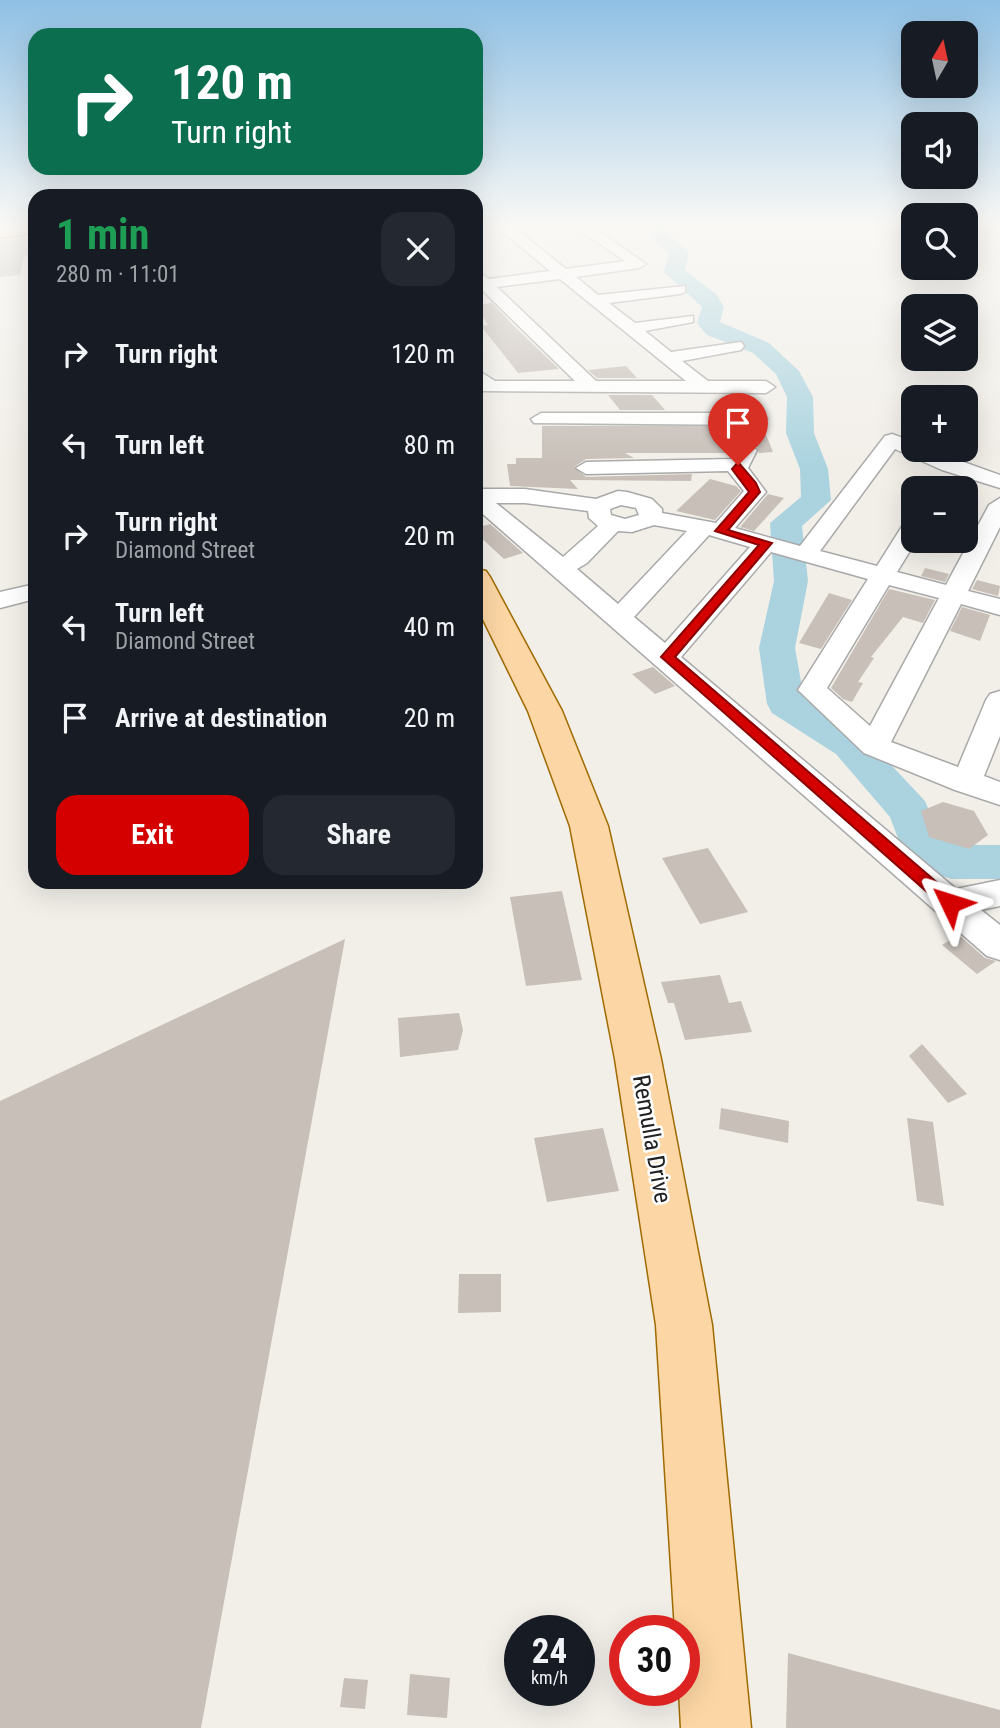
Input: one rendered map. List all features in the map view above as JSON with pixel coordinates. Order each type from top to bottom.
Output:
[{"type":"main road","name":"Remulla Drive","points":[[483,591],[545,711],[589,825],[636,1046],[684,1325],[716,1728]]},
{"type":"street","points":[[506,307],[590,386]]},
{"type":"street","points":[[603,307],[704,387]]},
{"type":"street","points":[[630,328],[687,319]]},
{"type":"street","points":[[667,358],[735,346]]},
{"type":"street","points":[[483,380],[590,386],[766,387]]},
{"type":"street","points":[[541,419],[568,419],[570,439],[689,439],[682,419],[757,419]]},
{"type":"street","points":[[619,618],[755,492],[737,469],[748,452],[734,419]]},
{"type":"street","points":[[667,657],[787,549],[892,440],[949,467],[1000,482]]},
{"type":"street","points":[[572,451],[586,468],[607,510]]},
{"type":"street","points":[[586,468],[738,465]]},
{"type":"street","points":[[943,476],[949,467]]},
{"type":"street","points":[[532,475],[552,500]]},
{"type":"street","points":[[483,496],[552,500],[607,510],[630,525],[650,518],[713,529],[1000,607]]},
{"type":"street","points":[[483,502],[667,657],[1000,946]]},
{"type":"street","points":[[874,746],[1000,505]]},
{"type":"street","points":[[561,568],[579,558],[607,510]]},
{"type":"street","points":[[901,546],[812,690],[874,746],[1000,794]]},
{"type":"street","points":[[0,600],[28,594]]},
{"type":"street","points":[[966,783],[1000,700]]},
{"type":"street","points":[[950,903],[1000,893]]},
{"type":"building","points":[[483,307],[495,307],[559,369],[518,373],[483,329],[483,326],[488,325],[483,317]]},
{"type":"building","points":[[626,366],[637,378],[597,378],[588,370]]},
{"type":"building","points":[[608,395],[652,395],[665,410],[620,410]]},
{"type":"building","points":[[762,425],[773,452],[759,453],[758,448],[746,441],[738,445],[733,453],[625,453],[634,458],[586,459],[574,467],[586,477],[692,474],[691,481],[570,480],[578,489],[510,486],[507,464],[516,464],[516,458],[542,458],[542,426]]},
{"type":"building","points":[[710,479],[736,486],[741,491],[715,520],[676,511]]},
{"type":"building","points":[[768,494],[784,498],[754,531],[740,527]]},
{"type":"building","points":[[490,524],[523,553],[504,559],[483,540],[483,526]]},
{"type":"building","points":[[925,568],[949,574],[945,582],[921,576]]},
{"type":"building","points":[[977,580],[1000,586],[998,596],[972,589]]},
{"type":"building","points":[[889,589],[935,600],[923,623],[903,617],[871,657],[874,658],[858,682],[863,683],[852,702],[843,699],[831,688]]},
{"type":"building","points":[[829,593],[852,600],[821,649],[799,643]]},
{"type":"building","points":[[962,607],[990,615],[980,641],[950,631]]},
{"type":"building","points":[[653,667],[675,686],[655,694],[632,674]]},
{"type":"building","points":[[943,802],[974,811],[988,835],[969,849],[929,837],[921,811]]},
{"type":"building","points":[[708,848],[748,912],[700,924],[662,858]]},
{"type":"building","points":[[562,891],[582,980],[526,986],[510,897]]},
{"type":"building","points":[[959,935],[985,958],[996,961],[977,974],[942,945]]},
{"type":"building","points":[[345,939],[201,1728],[0,1728],[0,1101]]},
{"type":"building","points":[[720,975],[729,1003],[741,1001],[752,1032],[685,1040],[674,1003],[668,1003],[661,982]]},
{"type":"building","points":[[459,1013],[463,1030],[458,1050],[400,1057],[398,1018]]},
{"type":"building","points":[[922,1044],[967,1094],[948,1103],[909,1056]]},
{"type":"building","points":[[721,1108],[789,1121],[788,1143],[719,1129]]},
{"type":"building","points":[[907,1118],[933,1122],[944,1206],[917,1201]]},
{"type":"building","points":[[603,1128],[619,1191],[547,1202],[534,1138]]},
{"type":"building","points":[[459,1274],[501,1274],[501,1312],[458,1313]]},
{"type":"building","points":[[788,1653],[1000,1710],[1000,1728],[786,1728]]},
{"type":"building","points":[[410,1674],[450,1678],[447,1718],[407,1715]]},
{"type":"building","points":[[344,1678],[368,1680],[365,1709],[340,1707]]},
{"type":"waterway","points":[[713,307],[708,323],[715,330],[761,348],[787,371],[800,397],[800,433],[814,469],[816,500],[786,523],[791,581],[777,648],[786,704],[850,745],[910,812],[917,835],[952,862],[1000,862]]},
{"type":"route","points":[[738,465],[739,473],[752,485],[755,492],[721,531],[766,543],[667,657],[950,903]]}]
